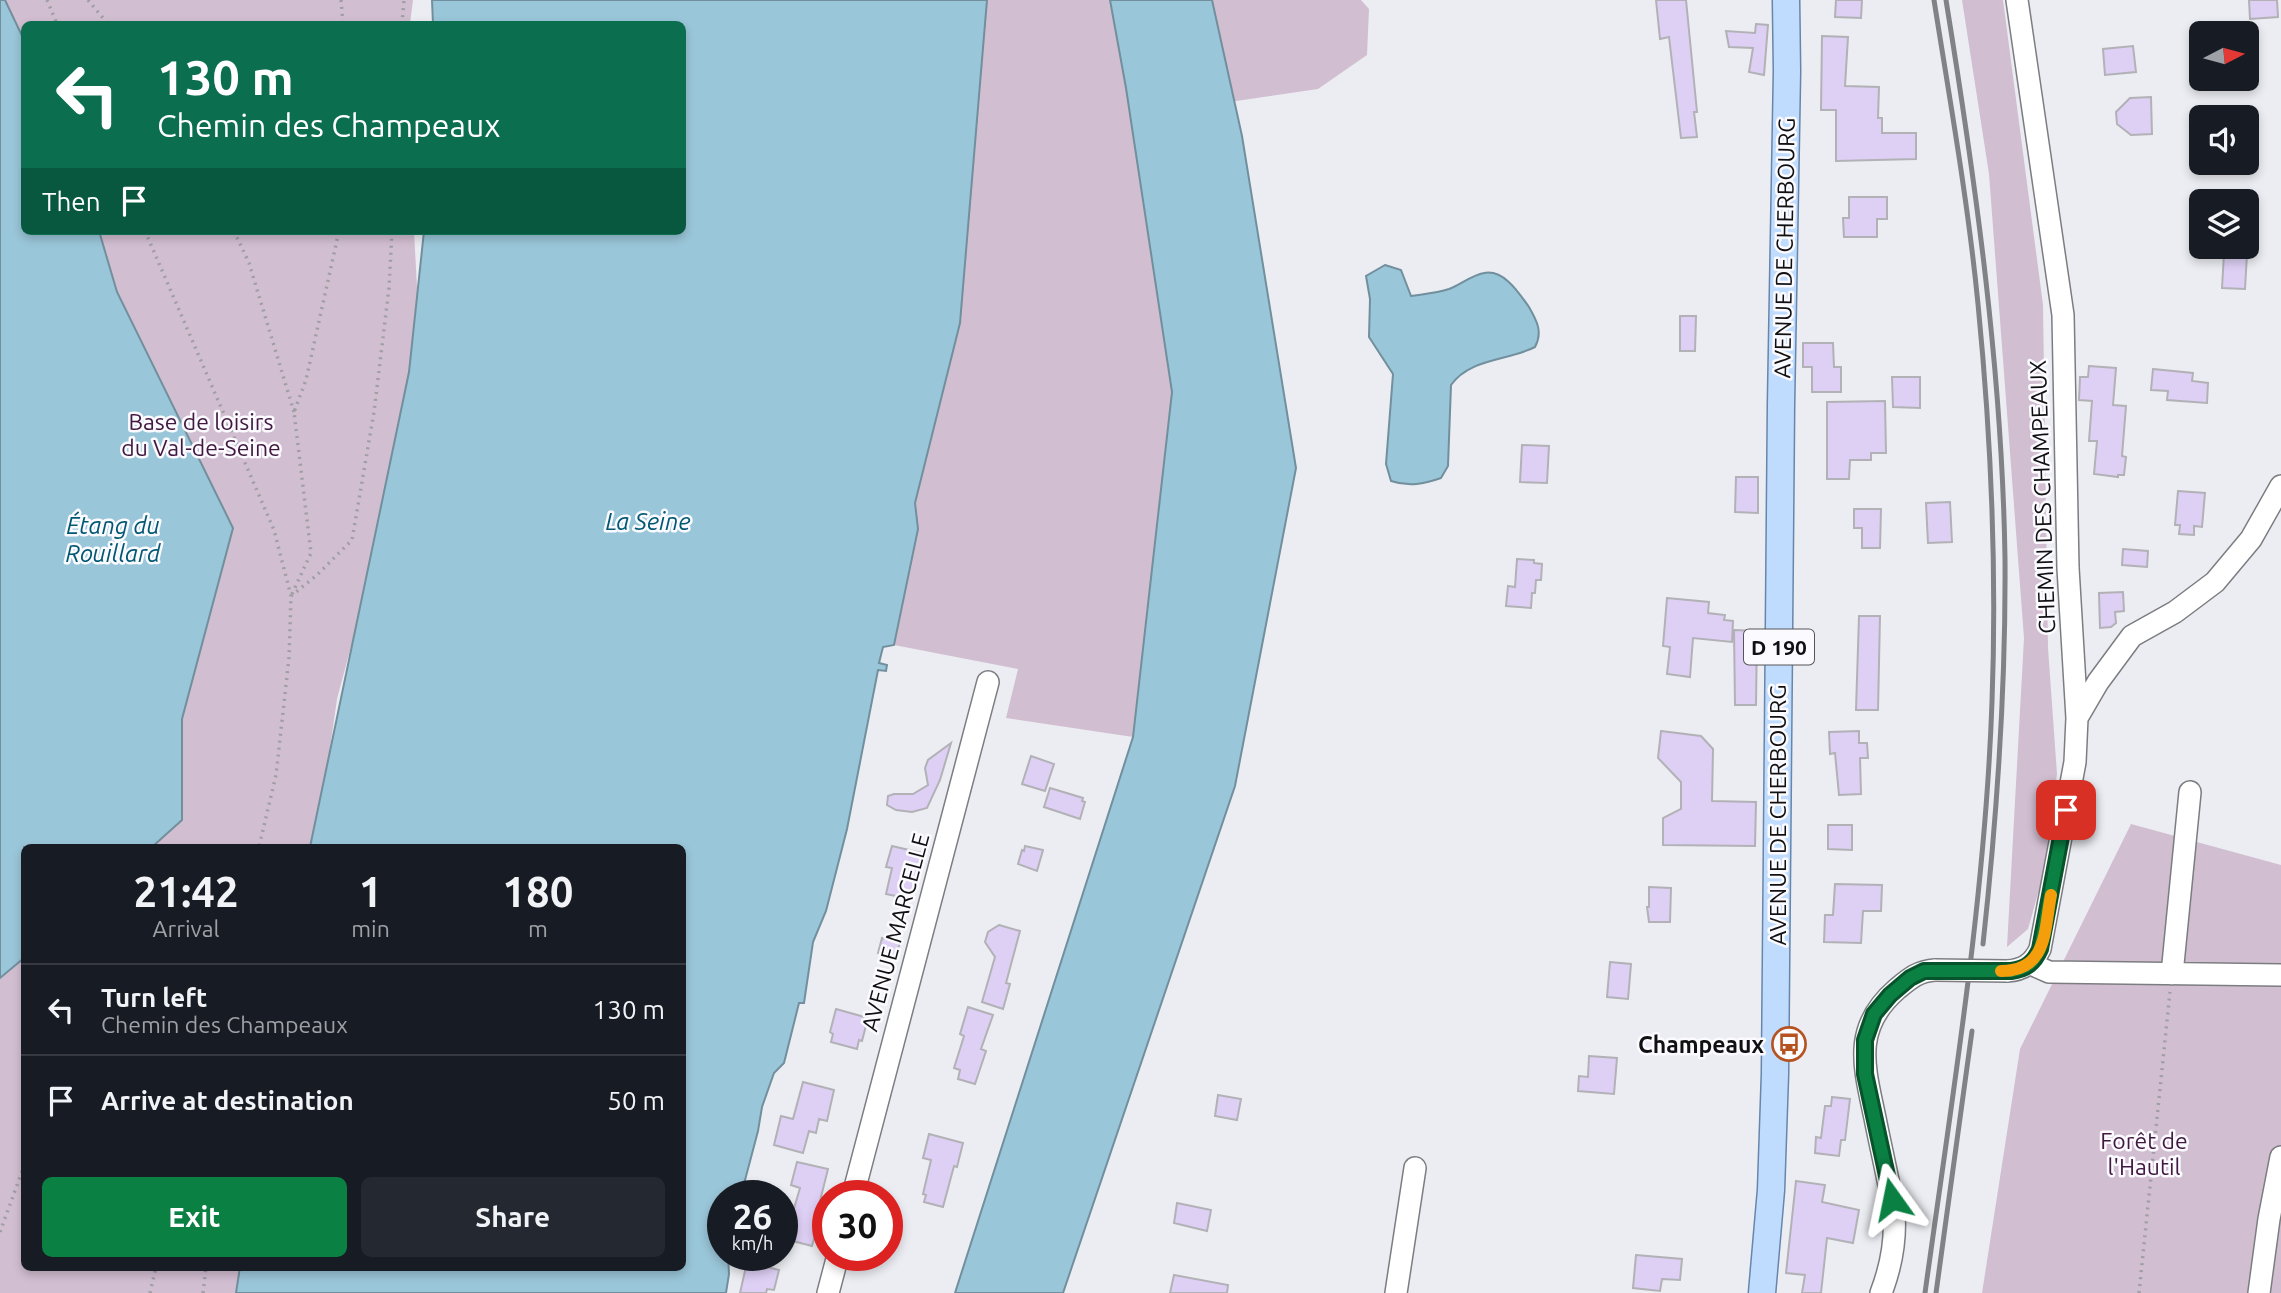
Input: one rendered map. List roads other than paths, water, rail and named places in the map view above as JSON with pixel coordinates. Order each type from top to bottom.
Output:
[{"type":"main road","name":"AVENUE DE CHERBOURG","points":[[1762,1293],[1771,1190],[1775,1074],[1786,0]]},
{"type":"street","name":"CHEMIN DES CHAMPEAUX","points":[[2017,0],[2063,315],[2068,568],[2077,718],[2075,762],[2040,949],[2031,964]]},
{"type":"street","points":[[2077,718],[2098,682],[2132,636],[2175,612],[2215,582],[2252,539],[2281,486]]},
{"type":"street","name":"AVENUE MARCELLE","points":[[857,1180],[988,681]]},
{"type":"street","points":[[2172,974],[2190,792]]},
{"type":"street","points":[[1881,1293],[1891,1261],[1895,1220],[1865,1074],[1865,1040],[1874,1014],[1890,995],[1917,974],[1935,970],[2007,971],[2031,964],[2049,972],[2281,975]]},
{"type":"street","points":[[2259,1293],[2281,1157]]},
{"type":"street","points":[[1396,1293],[1415,1168]]},
{"type":"street","points":[[828,1293],[834,1271]]},
{"type":"water","name":"Étang du Rouillard","points":[[0,0],[5,0],[21,34],[21,235],[100,235],[117,292],[233,528],[182,719],[182,820],[155,844],[21,844],[21,960],[0,978]]},
{"type":"water","name":"La Seine","points":[[432,0],[987,0],[960,323],[915,503],[918,529],[894,645],[883,647],[879,663],[887,665],[886,671],[878,670],[847,829],[826,911],[813,942],[804,1003],[799,1003],[784,1063],[774,1073],[762,1107],[745,1180],[707,1180],[707,1271],[729,1271],[726,1293],[236,1293],[239,1271],[686,1271],[686,844],[311,844],[409,372],[424,235],[686,235],[686,21],[433,21]]},
{"type":"water","points":[[1110,0],[1212,0],[1242,136],[1296,468],[1235,786],[1063,1293],[955,1293],[1133,737],[1172,392]]},
{"type":"water","points":[[1385,265],[1401,270],[1411,296],[1449,289],[1484,273],[1498,275],[1521,295],[1538,327],[1539,336],[1535,347],[1479,365],[1459,376],[1451,385],[1448,466],[1441,478],[1422,483],[1404,484],[1391,481],[1386,464],[1393,374],[1369,337],[1370,299],[1366,276]]},
{"type":"railway","points":[[1925,1293],[1975,924],[1988,776],[1994,602],[1989,453],[1978,304],[1964,190],[1934,0]]},
{"type":"railway","points":[[1946,0],[1986,278],[2003,488],[2005,606],[2002,703],[1983,944]]},
{"type":"railway","points":[[1936,1293],[1972,1031]]},
{"type":"place","name":"Champeaux","points":[[1789,1044]]},
{"type":"park label","name":"Base de loisirs du Val-de-Seine","points":[[201,434]]},
{"type":"park label","name":"Forêt de l'Hautil","points":[[2144,1153]]}]
